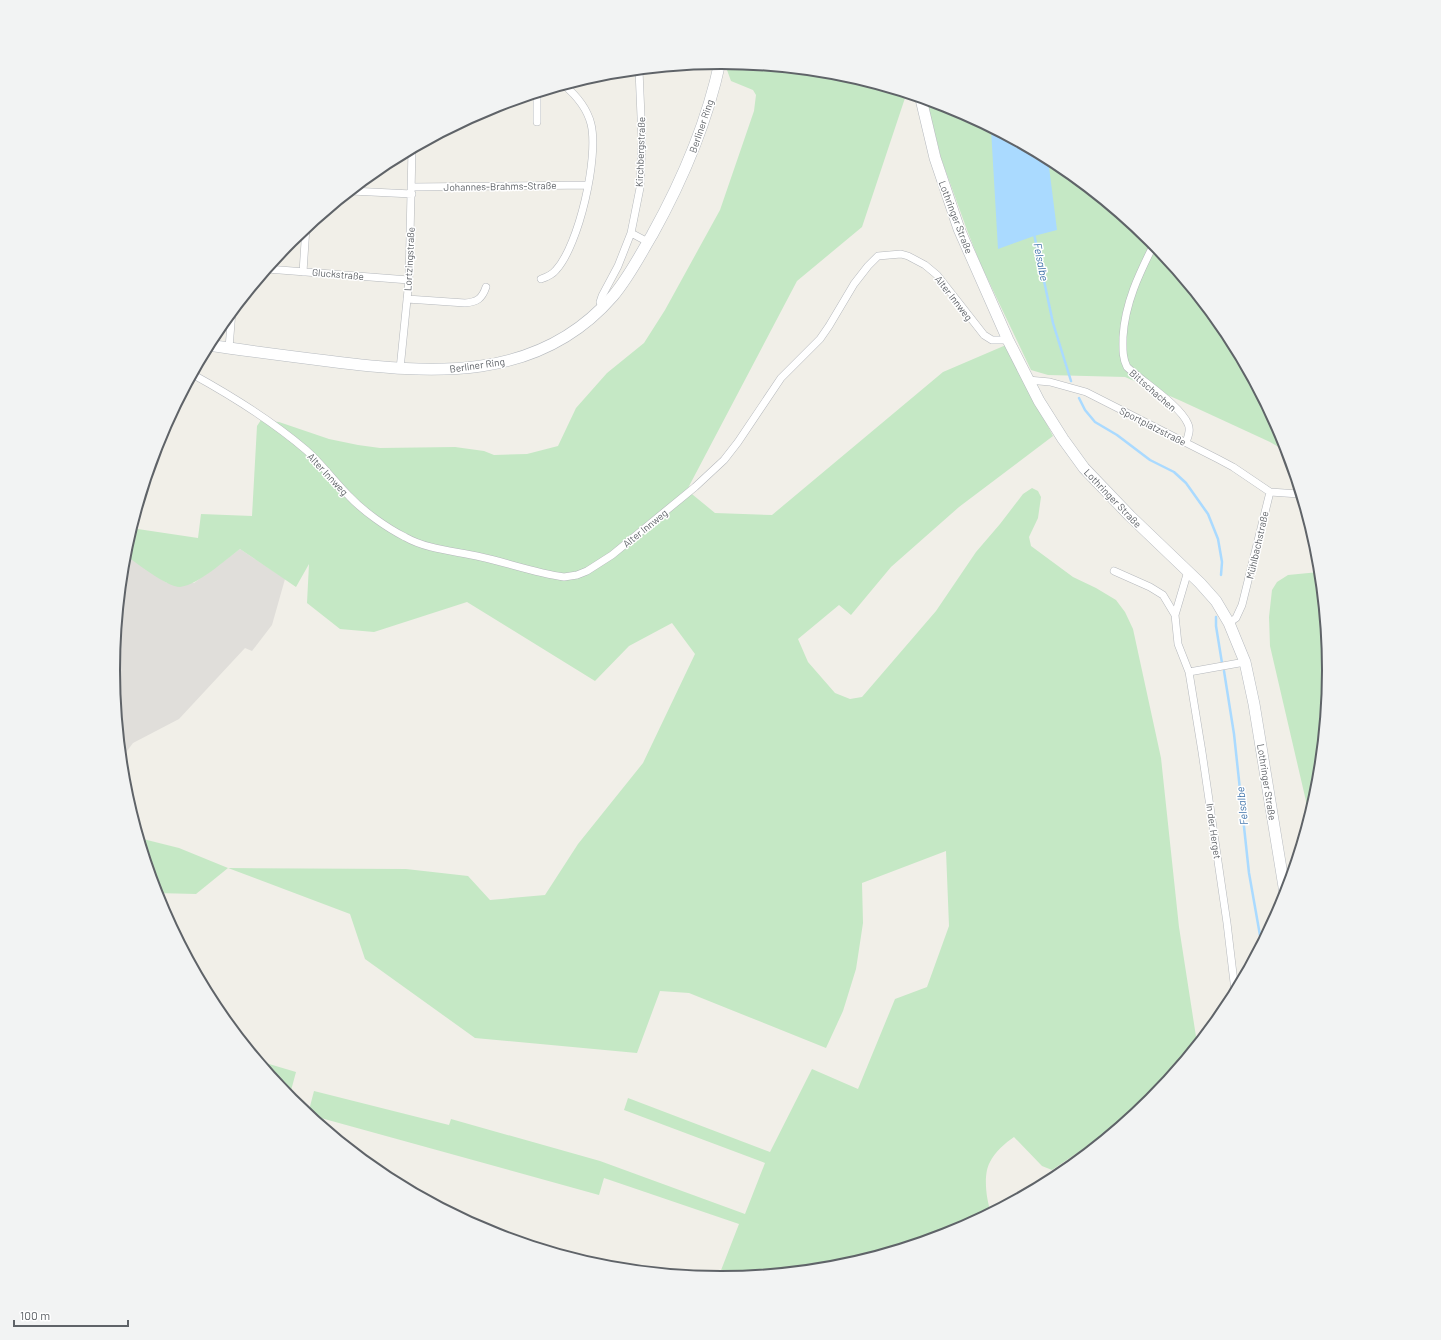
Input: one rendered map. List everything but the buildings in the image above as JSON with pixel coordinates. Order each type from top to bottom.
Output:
[{"type":"main road","name":"Berliner Ring","points":[[214,347],[400,369],[425,370],[484,366],[519,358],[549,346],[566,336],[602,308],[623,282],[648,242],[666,210],[692,152],[709,103],[718,69]]},
{"type":"main road","name":"Lothringer Straße","points":[[922,104],[935,158],[945,190],[974,263],[1008,340],[1028,380],[1062,439],[1084,468],[1130,516],[1208,591],[1230,623],[1245,662],[1255,712],[1283,881]]},
{"type":"street","name":"Kirchbergstraße","points":[[602,308],[600,302],[602,296],[618,266],[631,233],[640,188],[642,119],[639,74]]},
{"type":"street","points":[[541,279],[557,269],[567,252],[582,215],[588,185],[593,148],[591,125],[588,115],[578,98],[568,88]]},
{"type":"street","points":[[537,98],[537,122]]},
{"type":"street","name":"Lortzingstraße","points":[[400,369],[409,280],[412,155]]},
{"type":"street","name":"Johannes-Brahms-Straße","points":[[358,191],[588,185]]},
{"type":"street","points":[[631,233],[648,242]]},
{"type":"street","points":[[303,272],[305,236]]},
{"type":"street","name":"Bittschachen","points":[[1151,251],[1133,287],[1124,326],[1122,353],[1127,367],[1168,401],[1184,418],[1189,425],[1190,431],[1186,442]]},
{"type":"street","name":"Alter Innweg","points":[[196,376],[237,399],[293,440],[319,462],[349,496],[362,508],[404,537],[430,547],[479,556],[564,577],[577,575],[587,571],[612,555],[696,487],[719,465],[738,442],[781,378],[820,339],[854,284],[878,256],[901,254],[925,265],[937,275],[984,336],[992,340],[1008,340]]},
{"type":"street","name":"Gluckstraße","points":[[273,270],[409,280]]},
{"type":"street","points":[[407,299],[465,304],[474,303],[484,294],[486,287]]},
{"type":"street","points":[[229,348],[231,322]]},
{"type":"street","name":"Sportplatzstraße","points":[[1028,380],[1050,382],[1086,392],[1233,467],[1270,492]]},
{"type":"street","points":[[1270,492],[1295,494]]},
{"type":"street","name":"Mühlbachstraße","points":[[1230,623],[1236,618],[1242,605],[1270,492]]},
{"type":"street","name":"In der Herget","points":[[1188,571],[1175,615],[1178,644],[1189,672],[1225,908],[1234,982]]},
{"type":"street","name":"In der Herget","points":[[1114,572],[1150,587],[1163,595],[1175,615]]},
{"type":"street","points":[[1189,672],[1245,662]]},
{"type":"shaded area","points":[[240,549],[285,579],[272,625],[252,651],[245,648],[179,719],[133,743],[126,753],[121,709],[120,670],[121,631],[130,558],[167,583],[194,583]]},
{"type":"green space","points":[[727,69],[760,70],[799,74],[876,89],[905,98],[862,227],[797,281],[687,490],[715,513],[772,515],[943,372],[1006,345],[1053,436],[959,507],[891,567],[851,615],[839,605],[798,639],[808,662],[835,693],[850,699],[862,697],[936,611],[976,552],[1023,494],[1032,488],[1038,491],[1041,497],[1038,518],[1029,537],[1031,546],[1073,577],[1116,600],[1125,612],[1133,629],[1161,758],[1179,927],[1196,1037],[1145,1095],[1117,1122],[1086,1147],[1052,1170],[1042,1166],[1014,1137],[1004,1145],[992,1158],[986,1173],[986,1187],[990,1207],[986,1209],[914,1239],[876,1251],[799,1266],[760,1270],[721,1271],[739,1224],[604,1178],[599,1195],[319,1118],[310,1108],[314,1091],[449,1125],[451,1119],[600,1161],[745,1214],[765,1163],[624,1110],[628,1098],[770,1152],[812,1069],[858,1089],[895,999],[927,987],[949,926],[946,851],[862,883],[863,923],[856,969],[843,1011],[826,1048],[689,993],[660,991],[637,1053],[475,1038],[365,959],[350,914],[228,868],[406,869],[468,876],[490,900],[545,895],[578,844],[643,763],[695,654],[672,623],[629,646],[595,681],[467,602],[374,632],[340,629],[307,603],[309,564],[296,587],[240,549],[195,582],[180,587],[174,586],[151,574],[130,559],[137,529],[198,538],[201,514],[252,516],[257,426],[261,420],[279,422],[329,439],[380,448],[455,447],[484,451],[494,455],[527,454],[558,446],[576,408],[607,373],[644,343],[665,310],[720,210],[754,111],[756,95],[753,90],[731,81]]},
{"type":"green space","points":[[928,107],[986,131],[1021,150],[1054,170],[1117,218],[1172,274],[1197,304],[1220,336],[1260,404],[1279,447],[1179,400],[1125,377],[1048,375],[1031,370],[980,263],[941,158]]},
{"type":"green space","points":[[1313,573],[1320,631],[1322,670],[1320,709],[1316,748],[1306,803],[1270,646],[1269,617],[1272,590],[1277,582],[1288,575]]},
{"type":"green space","points":[[144,839],[179,848],[228,868],[196,894],[162,893]]},
{"type":"green space","points":[[267,1063],[296,1072],[291,1090]]},
{"type":"water","points":[[991,134],[1049,167],[1057,230],[1034,236],[998,249]]},
{"type":"waterway","name":"Felsalbe","points":[[1034,234],[1053,323],[1071,381]]},
{"type":"waterway","name":"Felsalbe","points":[[1079,398],[1085,410],[1095,422],[1117,435],[1150,460],[1174,472],[1186,483],[1208,514],[1218,539],[1222,562],[1221,575]]},
{"type":"waterway","name":"Felsalbe","points":[[1216,617],[1222,663]]},
{"type":"waterway","name":"Felsalbe","points":[[1224,671],[1234,734],[1249,873],[1260,936]]}]
